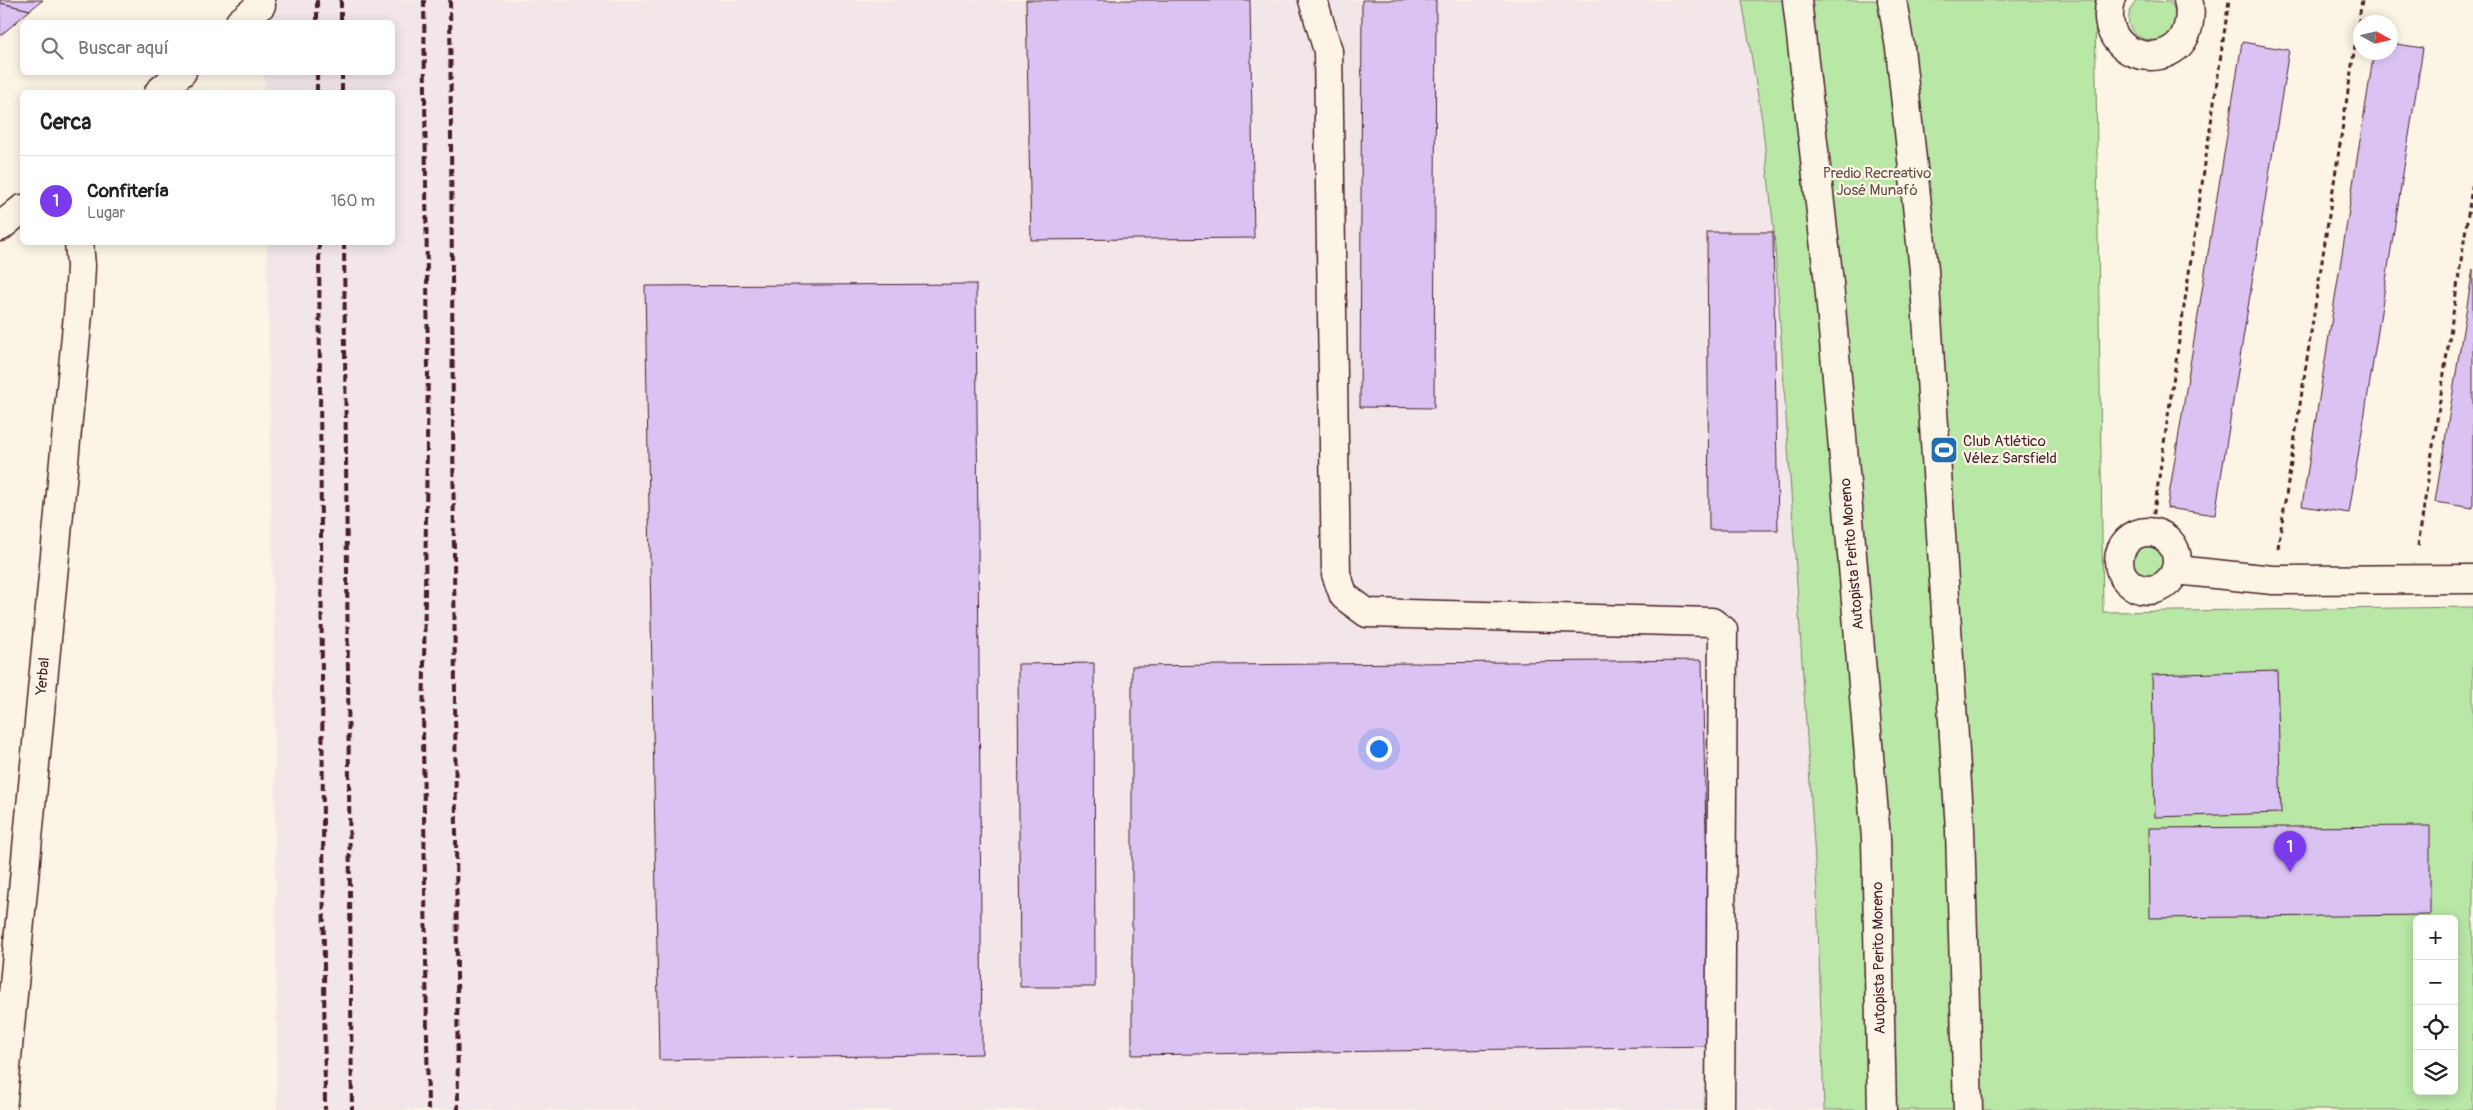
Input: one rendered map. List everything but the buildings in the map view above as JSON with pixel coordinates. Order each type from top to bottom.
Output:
[{"type":"main road","points":[[1313,0],[1328,51],[1336,574],[1344,596],[1368,612],[1712,622],[1723,630],[1720,1110]]},
{"type":"main road","name":"Autopista Perito Moreno","points":[[1797,0],[1829,283],[1876,838],[1882,1110]]},
{"type":"main road","points":[[1892,0],[1900,48],[1924,270],[1960,830],[1968,1110]]},
{"type":"main road","points":[[2111,0],[2108,12],[2109,27],[2117,41],[2129,51],[2144,56],[2157,55],[2169,51],[2180,42],[2187,31],[2195,2]]},
{"type":"main road","points":[[242,20],[260,5]]},
{"type":"main road","points":[[161,90],[179,75]]},
{"type":"main road","points":[[0,227],[20,211]]},
{"type":"main road","name":"Yerbal","points":[[2,1110],[79,304],[81,266],[79,245]]},
{"type":"main road","points":[[2151,532],[2162,536],[2171,544],[2176,556],[2176,570],[2168,581],[2157,588],[2144,590],[2131,585],[2122,575],[2118,561],[2122,548],[2128,538],[2139,533],[2151,532]]},
{"type":"main road","points":[[2176,570],[2273,580],[2473,579]]},
{"type":"path","points":[[2151,532],[2229,0]]},
{"type":"path","points":[[2273,580],[2362,0]]},
{"type":"path","points":[[2413,579],[2473,180]]},
{"type":"shaded area","points":[[265,0],[1742,0],[1762,120],[1774,232],[1817,891],[1824,1110],[277,1110],[274,664],[267,245],[395,245],[395,90],[265,90],[264,75],[395,75],[395,20],[265,20]]},
{"type":"green space","name":"Club Atlético Vélez Sarsfield","points":[[1742,0],[2095,0],[2103,612],[2473,607],[2473,1110],[1824,1110],[1817,891],[1774,232],[1762,120]]},
{"type":"green space","points":[[2136,0],[2171,2],[2176,20],[2172,32],[2162,38],[2150,40],[2139,37],[2131,29],[2129,16]]},
{"type":"green space","points":[[2149,542],[2163,547],[2168,561],[2163,575],[2149,580],[2135,575],[2130,561],[2135,547]]},
{"type":"railway","points":[[317,0],[317,20]]},
{"type":"railway","points":[[341,0],[341,20]]},
{"type":"railway","points":[[424,0],[428,370],[423,739],[428,1110]]},
{"type":"railway","points":[[450,0],[458,1110]]},
{"type":"railway","points":[[317,75],[317,90]]},
{"type":"railway","points":[[342,75],[342,90]]},
{"type":"railway","points":[[319,245],[325,1110]]},
{"type":"railway","points":[[344,245],[352,1110]]},
{"type":"place","name":"Club Atlético Vélez Sarsfield","points":[[1944,450]]},
{"type":"place","name":"Confitería","points":[[2290,872]]},
{"type":"park label","name":"Predio Recreativo José Munafó","points":[[1877,182]]}]
